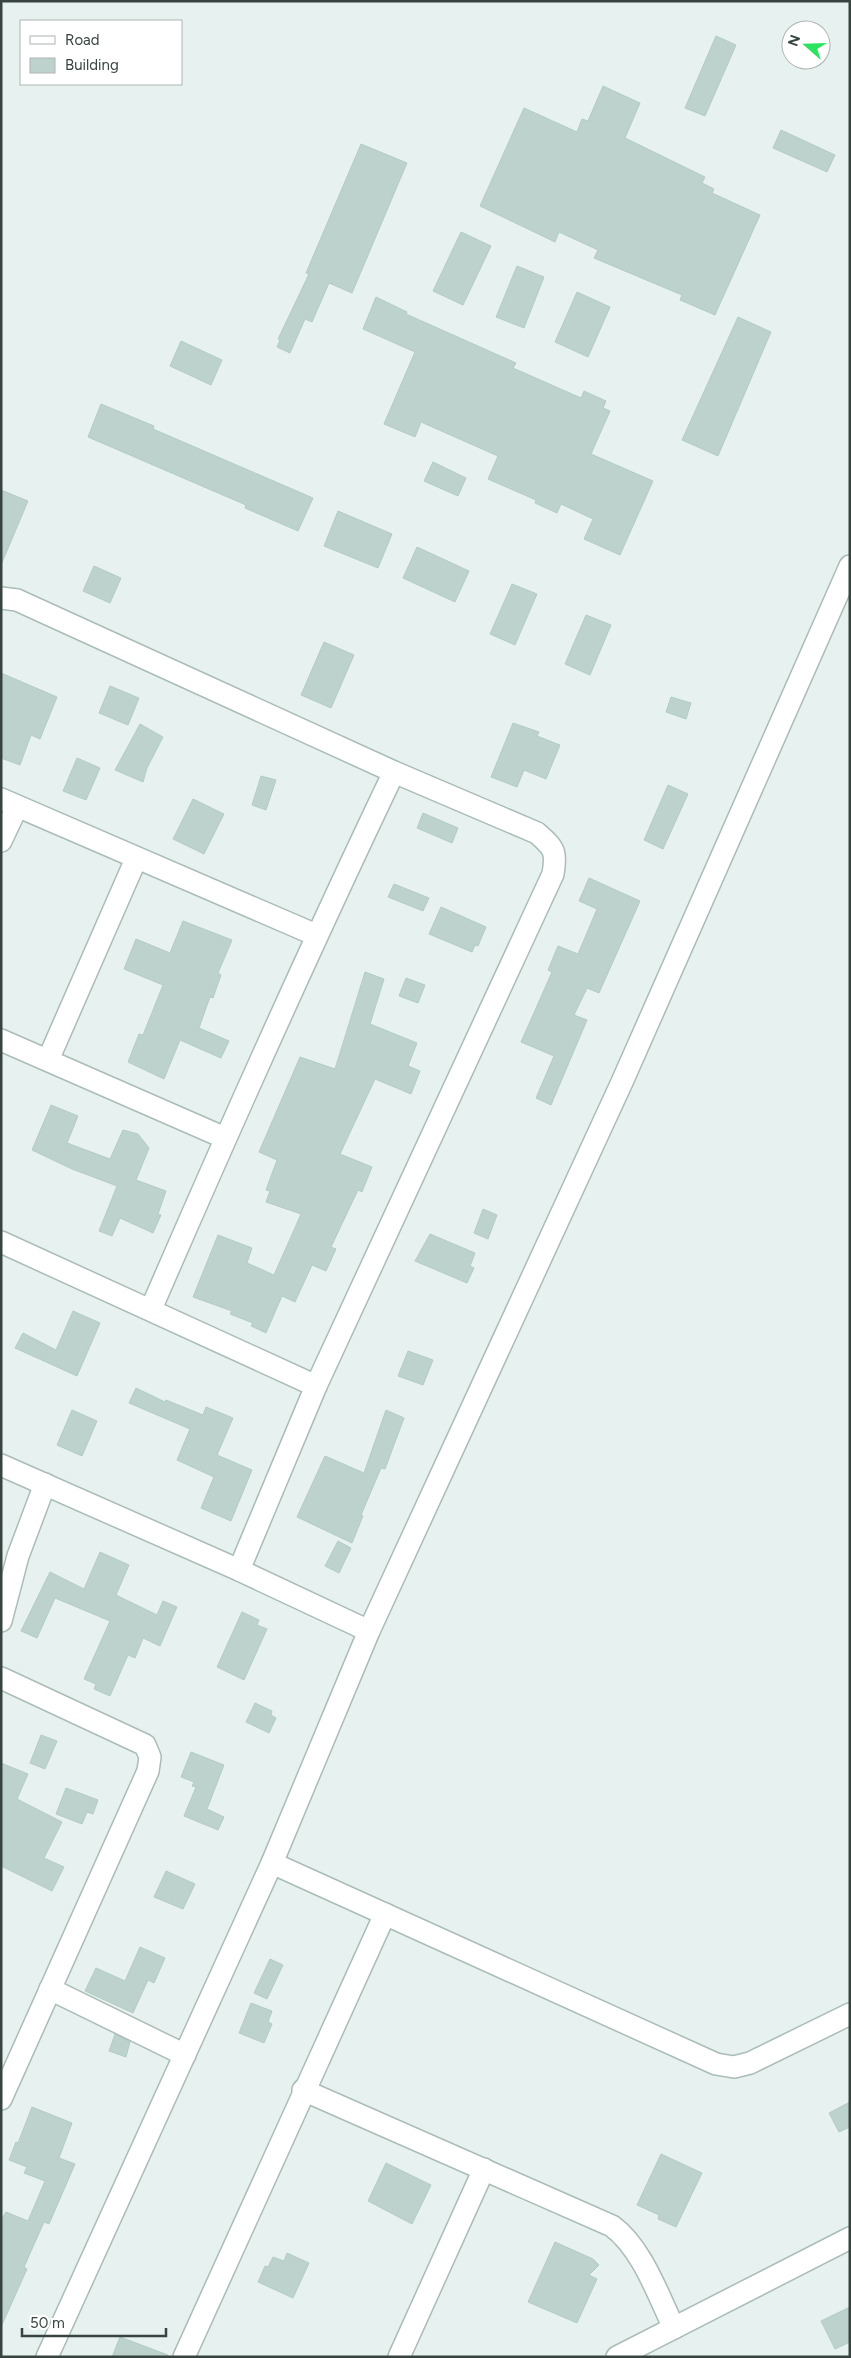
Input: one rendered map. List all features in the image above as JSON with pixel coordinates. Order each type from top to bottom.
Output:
[{"type":"street","points":[[47,2357],[272,1863],[369,1631],[618,1091],[850,566]]},
{"type":"street","points":[[1,598],[17,600],[394,772],[537,833],[552,846],[556,857],[553,874],[316,1386],[239,1570]]},
{"type":"street","points":[[151,1309],[316,935],[394,772]]},
{"type":"street","points":[[1,841],[9,803],[316,935]]},
{"type":"street","points":[[48,1060],[136,859]]},
{"type":"street","points":[[1,1040],[225,1138]]},
{"type":"street","points":[[1,1242],[316,1386]]},
{"type":"street","points":[[1,1465],[239,1570],[369,1631]]},
{"type":"street","points":[[1,1621],[18,1556],[45,1484]]},
{"type":"street","points":[[1,1678],[144,1745],[150,1757],[148,1771],[1,2098]]},
{"type":"street","points":[[272,1863],[716,2064],[734,2068],[750,2063],[850,2014]]},
{"type":"street","points":[[184,2357],[385,1914]]},
{"type":"street","points":[[50,1989],[185,2054]]},
{"type":"street","points":[[304,2090],[612,2226],[626,2236],[635,2249],[674,2328]]},
{"type":"street","points":[[399,2357],[484,2169]]},
{"type":"street","points":[[617,2357],[850,2238]]},
{"type":"building","points":[[716,36],[736,45],[705,116],[685,108]]},
{"type":"building","points":[[603,86],[640,103],[625,138],[705,177],[702,183],[714,189],[712,193],[760,215],[715,315],[680,300],[682,295],[594,258],[598,250],[559,232],[555,242],[480,206],[524,108],[577,132],[582,119],[588,121]]},
{"type":"building","points":[[781,130],[835,155],[827,172],[773,148]]},
{"type":"building","points":[[361,144],[407,163],[352,293],[329,283],[312,322],[305,319],[290,353],[277,347],[280,340],[278,339],[309,274],[306,273]]},
{"type":"building","points":[[461,232],[491,246],[463,305],[433,291]]},
{"type":"building","points":[[517,266],[544,277],[524,328],[496,317]]},
{"type":"building","points":[[577,292],[610,307],[588,357],[555,342]]},
{"type":"building","points":[[376,297],[407,312],[406,314],[516,363],[513,368],[581,398],[584,391],[606,401],[603,408],[610,411],[591,454],[653,481],[620,555],[584,539],[593,519],[561,504],[557,513],[535,503],[536,500],[488,479],[498,456],[421,422],[415,437],[384,424],[415,352],[363,329]]},
{"type":"building","points":[[738,317],[771,332],[718,456],[682,440]]},
{"type":"building","points":[[181,341],[222,360],[211,385],[170,366]]},
{"type":"building","points":[[101,404],[154,426],[153,429],[313,498],[298,531],[245,508],[246,505],[88,437]]},
{"type":"building","points":[[433,462],[466,478],[458,496],[424,481]]},
{"type":"building","points":[[1,490],[28,501],[1,565]]},
{"type":"building","points":[[338,511],[392,534],[378,568],[324,546]]},
{"type":"building","points":[[417,547],[469,571],[455,602],[403,578]]},
{"type":"building","points":[[94,566],[121,578],[110,603],[83,591]]},
{"type":"building","points":[[512,584],[537,594],[515,645],[490,634]]},
{"type":"building","points":[[586,615],[611,625],[590,675],[565,664]]},
{"type":"building","points":[[324,642],[354,655],[331,708],[301,695]]},
{"type":"building","points":[[1,673],[57,697],[40,739],[31,735],[20,765],[1,758]]},
{"type":"building","points":[[110,686],[139,698],[128,725],[99,713]]},
{"type":"building","points":[[671,697],[691,703],[686,719],[666,712]]},
{"type":"building","points":[[513,723],[539,732],[537,736],[560,745],[546,779],[524,770],[517,787],[491,777]]},
{"type":"building","points":[[140,724],[163,737],[147,768],[143,782],[115,770]]},
{"type":"building","points":[[77,758],[100,768],[86,800],[63,791]]},
{"type":"building","points":[[261,776],[276,780],[266,810],[252,805]]},
{"type":"building","points":[[668,785],[688,794],[663,849],[644,840]]},
{"type":"building","points":[[193,799],[224,814],[204,854],[173,839]]},
{"type":"building","points":[[423,813],[458,828],[452,843],[417,828]]},
{"type":"building","points":[[589,878],[640,901],[599,993],[587,988],[574,1015],[587,1020],[551,1105],[536,1098],[554,1056],[521,1042],[552,972],[548,970],[558,946],[578,954],[597,909],[579,901]]},
{"type":"building","points":[[394,884],[429,898],[423,911],[388,897]]},
{"type":"building","points":[[441,907],[486,927],[478,946],[475,945],[472,952],[429,934]]},
{"type":"building","points":[[183,921],[232,940],[218,973],[221,975],[213,998],[210,997],[199,1028],[229,1041],[221,1058],[180,1040],[164,1079],[128,1062],[139,1034],[143,1035],[163,985],[124,969],[136,939],[170,953]]},
{"type":"building","points":[[365,972],[384,979],[370,1024],[417,1043],[408,1066],[420,1071],[411,1094],[375,1079],[340,1154],[372,1167],[362,1192],[358,1190],[331,1247],[336,1249],[326,1271],[312,1265],[295,1302],[282,1296],[266,1333],[251,1326],[253,1323],[230,1314],[232,1311],[193,1297],[218,1235],[252,1248],[247,1263],[274,1275],[301,1214],[266,1202],[270,1191],[266,1190],[277,1160],[259,1152],[300,1057],[335,1069]]},
{"type":"building","points":[[406,978],[425,985],[418,1003],[399,996]]},
{"type":"building","points":[[51,1105],[78,1116],[67,1143],[110,1159],[123,1130],[138,1134],[149,1148],[136,1180],[166,1191],[158,1214],[161,1215],[153,1233],[120,1218],[112,1236],[99,1231],[117,1186],[72,1169],[32,1150]]},
{"type":"building","points":[[483,1209],[497,1215],[488,1239],[474,1233]]},
{"type":"building","points":[[430,1234],[475,1253],[470,1266],[474,1268],[467,1283],[415,1261]]},
{"type":"building","points":[[73,1311],[100,1323],[77,1376],[15,1348],[23,1333],[56,1350]]},
{"type":"building","points":[[408,1351],[433,1360],[423,1385],[398,1376]]},
{"type":"building","points":[[136,1388],[165,1402],[166,1400],[203,1415],[206,1407],[233,1418],[217,1455],[252,1470],[231,1521],[201,1508],[214,1477],[177,1460],[190,1429],[129,1403]]},
{"type":"building","points":[[72,1410],[97,1421],[82,1456],[57,1445]]},
{"type":"building","points":[[386,1410],[404,1418],[385,1469],[381,1468],[361,1515],[363,1516],[352,1543],[297,1517],[325,1456],[364,1473]]},
{"type":"building","points":[[338,1541],[351,1548],[339,1573],[325,1566]]},
{"type":"building","points":[[100,1552],[129,1565],[116,1595],[157,1615],[163,1601],[177,1607],[160,1646],[143,1638],[135,1658],[128,1655],[110,1696],[94,1689],[96,1684],[84,1679],[110,1621],[55,1598],[37,1638],[21,1631],[50,1572],[84,1589]]},
{"type":"building","points":[[242,1612],[259,1620],[257,1625],[267,1629],[244,1680],[217,1667]]},
{"type":"building","points":[[255,1703],[272,1711],[271,1715],[276,1718],[269,1733],[246,1722]]},
{"type":"building","points":[[41,1735],[57,1741],[45,1769],[30,1763]]},
{"type":"building","points":[[191,1752],[224,1765],[207,1809],[224,1817],[218,1830],[184,1816],[196,1787],[192,1786],[194,1782],[181,1777]]},
{"type":"building","points":[[1,1763],[28,1774],[17,1799],[62,1822],[44,1858],[64,1867],[52,1891],[1,1866]]},
{"type":"building","points":[[66,1788],[98,1800],[93,1814],[87,1812],[82,1824],[56,1814]]},
{"type":"building","points":[[166,1871],[195,1884],[183,1909],[154,1897]]},
{"type":"building","points":[[140,1947],[165,1958],[154,1983],[148,1980],[133,2013],[85,1991],[96,1968],[125,1981]]},
{"type":"building","points":[[270,1959],[283,1965],[267,1999],[254,1993]]},
{"type":"building","points":[[251,2003],[272,2011],[268,2022],[272,2024],[264,2043],[239,2033]]},
{"type":"building","points":[[115,2034],[130,2042],[126,2057],[109,2051]]},
{"type":"building","points":[[850,2102],[850,2127],[839,2132],[829,2113]]},
{"type":"building","points":[[32,2107],[72,2123],[59,2158],[75,2164],[49,2224],[44,2222],[24,2267],[27,2269],[1,2327],[1,2220],[6,2212],[28,2221],[45,2181],[24,2173],[27,2167],[9,2160]]},
{"type":"building","points":[[661,2154],[702,2173],[676,2227],[658,2219],[659,2215],[637,2205]]},
{"type":"building","points":[[386,2163],[431,2185],[412,2224],[368,2201]]},
{"type":"building","points":[[555,2242],[593,2259],[599,2265],[589,2275],[597,2279],[577,2323],[528,2302]]},
{"type":"building","points":[[287,2253],[309,2263],[293,2298],[258,2282],[265,2266],[268,2267],[273,2257],[284,2261]]},
{"type":"building","points":[[850,2307],[850,2342],[835,2349],[821,2321]]},
{"type":"building","points":[[120,2337],[168,2355],[168,2357],[112,2357]]}]
